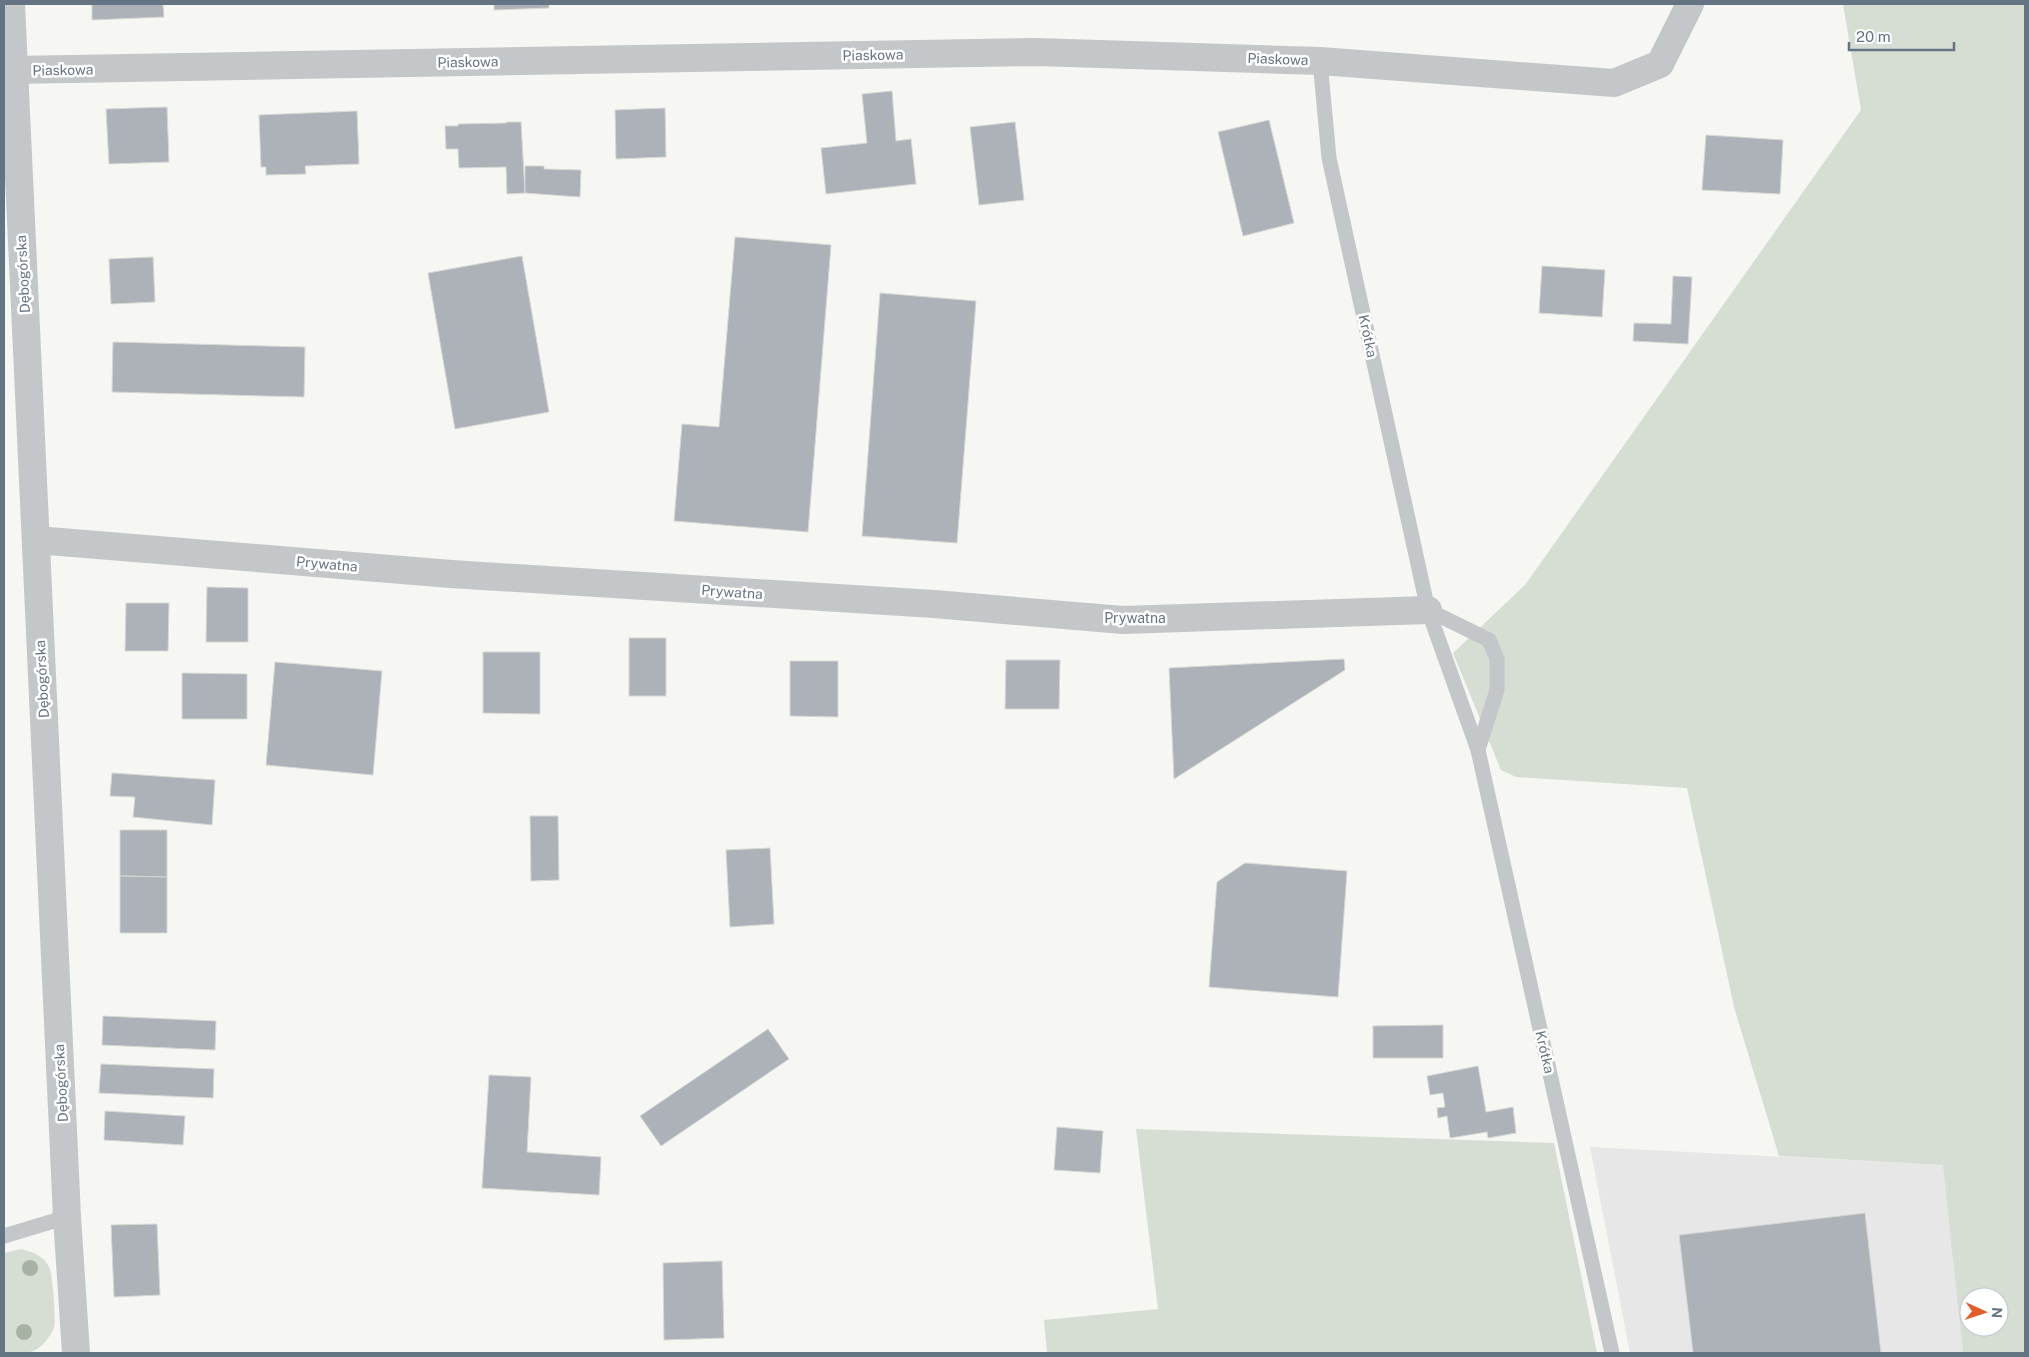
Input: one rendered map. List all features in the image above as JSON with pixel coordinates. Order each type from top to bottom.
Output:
[{"type":"street","name":"Dębogórska","points":[[11,4],[67,1217],[76,1353]]},
{"type":"street","name":"Piaskowa","points":[[14,70],[1037,52],[1320,61],[1614,83],[1660,64],[1690,4]]},
{"type":"street","name":"Prywatna","points":[[36,540],[451,574],[934,604],[1123,620],[1428,610]]},
{"type":"lane","name":"Krótka","points":[[1320,61],[1329,158],[1428,610],[1478,750],[1612,1353]]},
{"type":"lane","points":[[1428,610],[1489,640],[1497,659],[1497,690],[1478,750]]},
{"type":"lane","points":[[4,1236],[67,1217]]},
{"type":"shaded area","points":[[1843,4],[2025,4],[2025,1353],[1963,1353],[1961,1337],[2009,1337],[2009,1287],[1959,1287],[1959,1315],[1943,1165],[1779,1156],[1734,1007],[1687,788],[1516,777],[1501,770],[1453,653],[1525,585],[1861,110]]},
{"type":"shaded area","points":[[1136,1129],[1554,1143],[1597,1353],[1047,1353],[1044,1320],[1158,1309]]},
{"type":"shaded area","points":[[1590,1147],[1944,1165],[1959,1313],[1959,1337],[1961,1337],[1963,1353],[1630,1353]]},
{"type":"shaded area","points":[[21,1249],[38,1255],[49,1267],[54,1298],[54,1328],[47,1340],[33,1351],[4,1353],[4,1253]]},
{"type":"building","points":[[92,4],[163,4],[164,17],[92,20]]},
{"type":"building","points":[[494,4],[549,4],[549,8],[494,10]]},
{"type":"building","points":[[892,91],[896,141],[911,139],[916,184],[826,194],[821,148],[867,143],[862,94]]},
{"type":"building","points":[[167,107],[169,162],[109,164],[106,109]]},
{"type":"building","points":[[665,108],[666,157],[616,159],[615,110]]},
{"type":"building","points":[[357,111],[359,164],[305,166],[306,174],[266,175],[266,167],[261,167],[259,115]]},
{"type":"building","points":[[1269,120],[1294,223],[1243,236],[1218,132]]},
{"type":"building","points":[[521,122],[525,193],[507,194],[506,167],[459,168],[458,149],[446,149],[445,126]]},
{"type":"building","points":[[1015,122],[1024,200],[979,205],[970,127]]},
{"type":"building","points":[[1706,135],[1783,140],[1780,194],[1702,190]]},
{"type":"building","points":[[525,166],[544,166],[544,169],[581,170],[580,197],[525,193]]},
{"type":"building","points":[[735,237],[831,245],[808,532],[674,521],[682,424],[719,427]]},
{"type":"building","points":[[522,256],[549,412],[455,429],[428,273]]},
{"type":"building","points":[[153,257],[155,302],[111,304],[109,259]]},
{"type":"building","points":[[1542,266],[1605,270],[1602,317],[1539,313]]},
{"type":"building","points":[[1673,276],[1692,277],[1688,344],[1633,341],[1634,323],[1671,324]]},
{"type":"building","points":[[880,293],[976,301],[957,543],[862,536]]},
{"type":"building","points":[[113,342],[305,347],[304,397],[112,392]]},
{"type":"building","points":[[207,587],[248,588],[248,642],[206,642]]},
{"type":"building","points":[[126,603],[169,603],[168,651],[125,651]]},
{"type":"building","points":[[629,638],[666,638],[666,696],[629,696]]},
{"type":"building","points":[[483,652],[540,652],[540,714],[483,713]]},
{"type":"building","points":[[1344,659],[1345,670],[1174,779],[1169,668]]},
{"type":"building","points":[[1006,660],[1060,660],[1059,709],[1005,709]]},
{"type":"building","points":[[790,661],[838,661],[838,717],[790,716]]},
{"type":"building","points":[[275,662],[382,671],[373,775],[266,765]]},
{"type":"building","points":[[182,673],[247,674],[247,719],[182,719]]},
{"type":"building","points":[[112,773],[215,780],[212,825],[133,817],[135,797],[110,796]]},
{"type":"building","points":[[530,816],[558,816],[559,880],[531,881]]},
{"type":"building","points":[[120,830],[167,830],[167,877],[120,876]]},
{"type":"building","points":[[770,848],[774,924],[730,927],[726,850]]},
{"type":"building","points":[[1245,863],[1347,871],[1338,997],[1209,987],[1217,882]]},
{"type":"building","points":[[120,876],[167,877],[167,933],[120,933]]},
{"type":"building","points":[[103,1016],[216,1021],[215,1050],[102,1045]]},
{"type":"building","points":[[1443,1025],[1443,1058],[1373,1058],[1373,1026]]},
{"type":"building","points":[[768,1029],[789,1059],[661,1146],[640,1116]]},
{"type":"building","points":[[101,1064],[214,1069],[213,1098],[99,1093]]},
{"type":"building","points":[[1478,1066],[1486,1112],[1513,1107],[1516,1133],[1488,1138],[1487,1132],[1450,1138],[1447,1116],[1438,1118],[1437,1108],[1445,1107],[1443,1093],[1430,1095],[1427,1076]]},
{"type":"building","points":[[489,1075],[531,1077],[527,1152],[601,1157],[599,1195],[482,1188]]},
{"type":"building","points":[[105,1111],[185,1116],[183,1145],[104,1140]]},
{"type":"building","points":[[1057,1127],[1103,1131],[1100,1173],[1054,1170]]},
{"type":"building","points":[[1865,1213],[1881,1353],[1693,1353],[1679,1235]]},
{"type":"building","points":[[157,1224],[160,1295],[114,1297],[111,1225]]},
{"type":"building","points":[[722,1261],[724,1338],[664,1340],[663,1263]]}]
